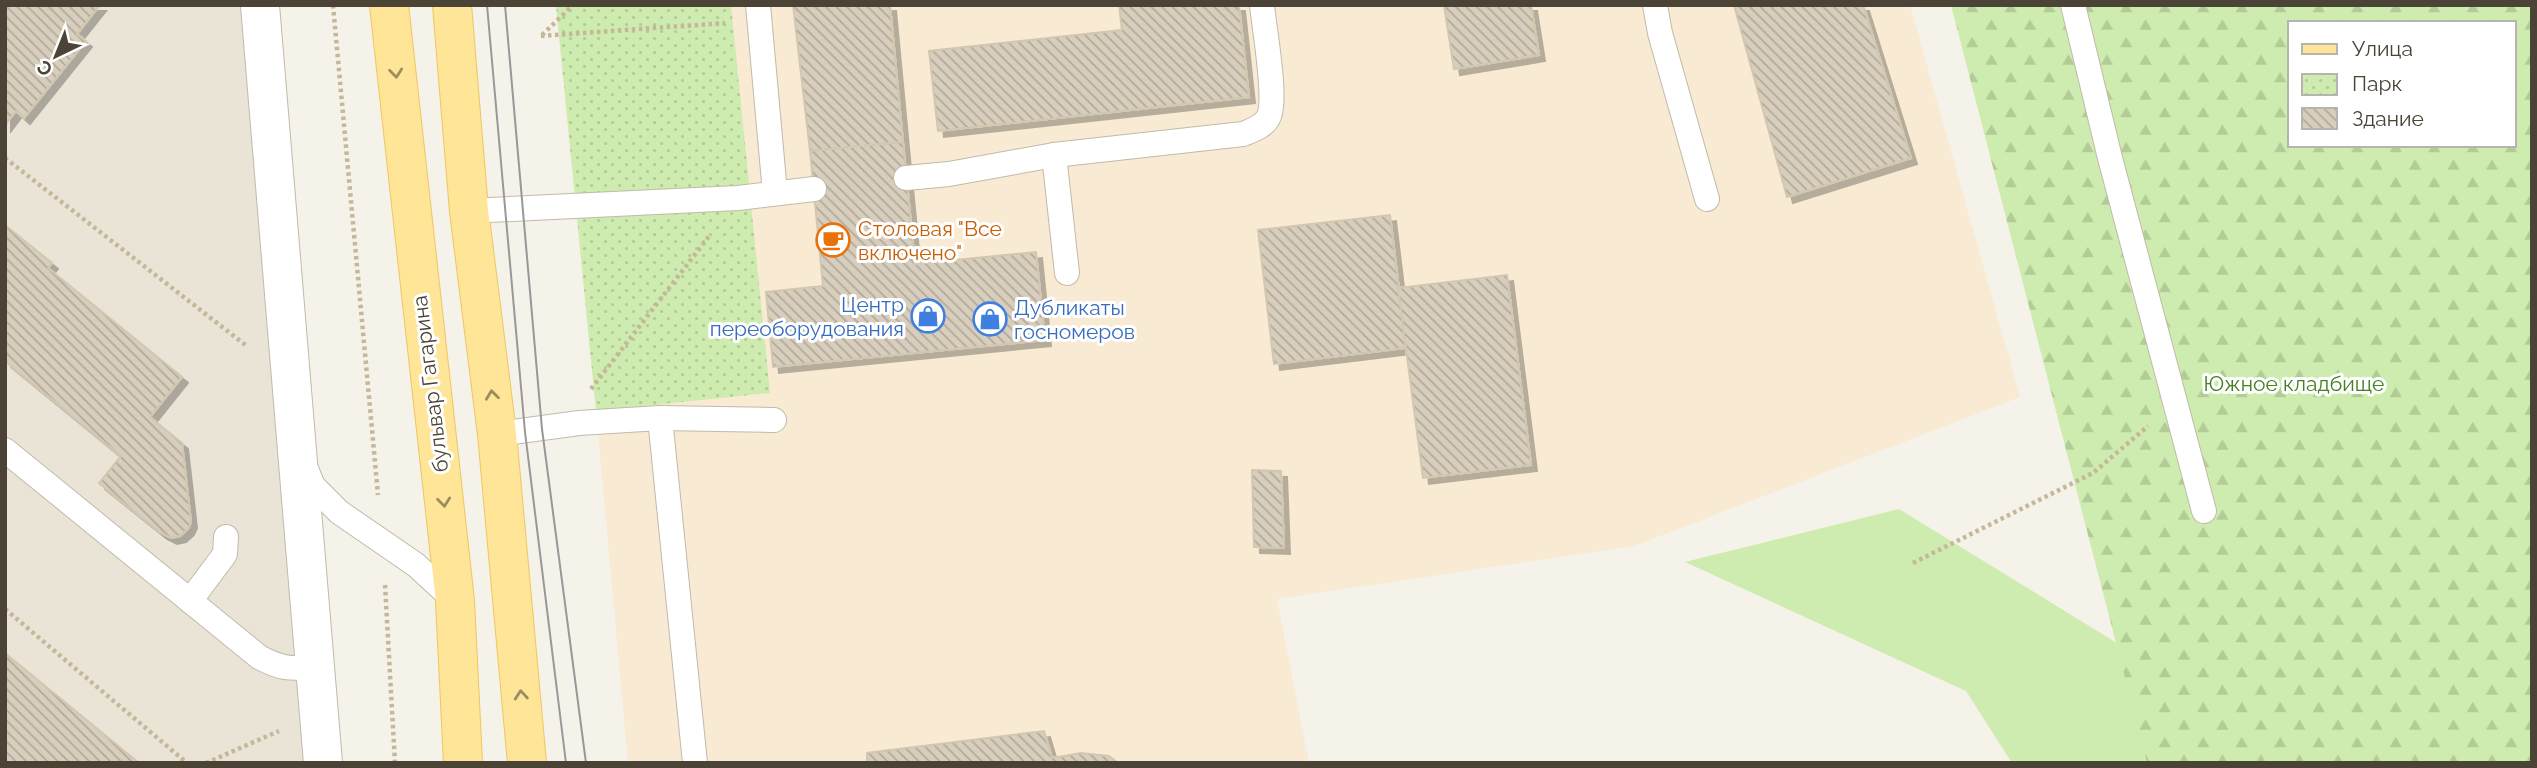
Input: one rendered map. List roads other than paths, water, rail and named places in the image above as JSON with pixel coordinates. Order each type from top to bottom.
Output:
[{"type":"main road","name":"бульвар Гагарина","points":[[389,5],[410,215],[455,601],[463,763]]},
{"type":"main road","points":[[452,5],[469,211],[497,435],[527,763]]},
{"type":"main road","points":[[410,215],[469,211]]},
{"type":"main road","points":[[438,442],[497,435]]},
{"type":"street","points":[[260,5],[323,763]]},
{"type":"lane","points":[[906,178],[949,174],[1054,155],[1243,134],[1258,128],[1269,116],[1272,99],[1262,5]]},
{"type":"lane","points":[[1655,5],[1660,33],[1707,199]]},
{"type":"lane","points":[[2073,5],[2110,158],[2204,511]]},
{"type":"lane","points":[[759,13],[775,193]]},
{"type":"lane","points":[[1054,155],[1067,273]]},
{"type":"lane","points":[[469,211],[738,198],[814,189]]},
{"type":"lane","points":[[660,418],[695,763]]},
{"type":"lane","points":[[497,435],[579,423],[660,418],[774,420]]},
{"type":"lane","points":[[296,444],[313,486],[339,512],[416,565],[455,601]]},
{"type":"lane","points":[[5,450],[259,657],[277,667],[314,667]]},
{"type":"lane","points":[[190,601],[225,555],[226,537]]},
{"type":"tram line","points":[[487,5],[525,432],[566,763]]},
{"type":"tram line","points":[[505,5],[542,429],[586,763]]},
{"type":"place","name":"Столовая \"Все включено\"","points":[[833,240]]},
{"type":"place","name":"Центр переоборудования","points":[[928,316]]},
{"type":"place","name":"Дубликаты госномеров","points":[[990,319]]},
{"type":"park label","name":"Южное кладбище","points":[[2294,383]]}]
